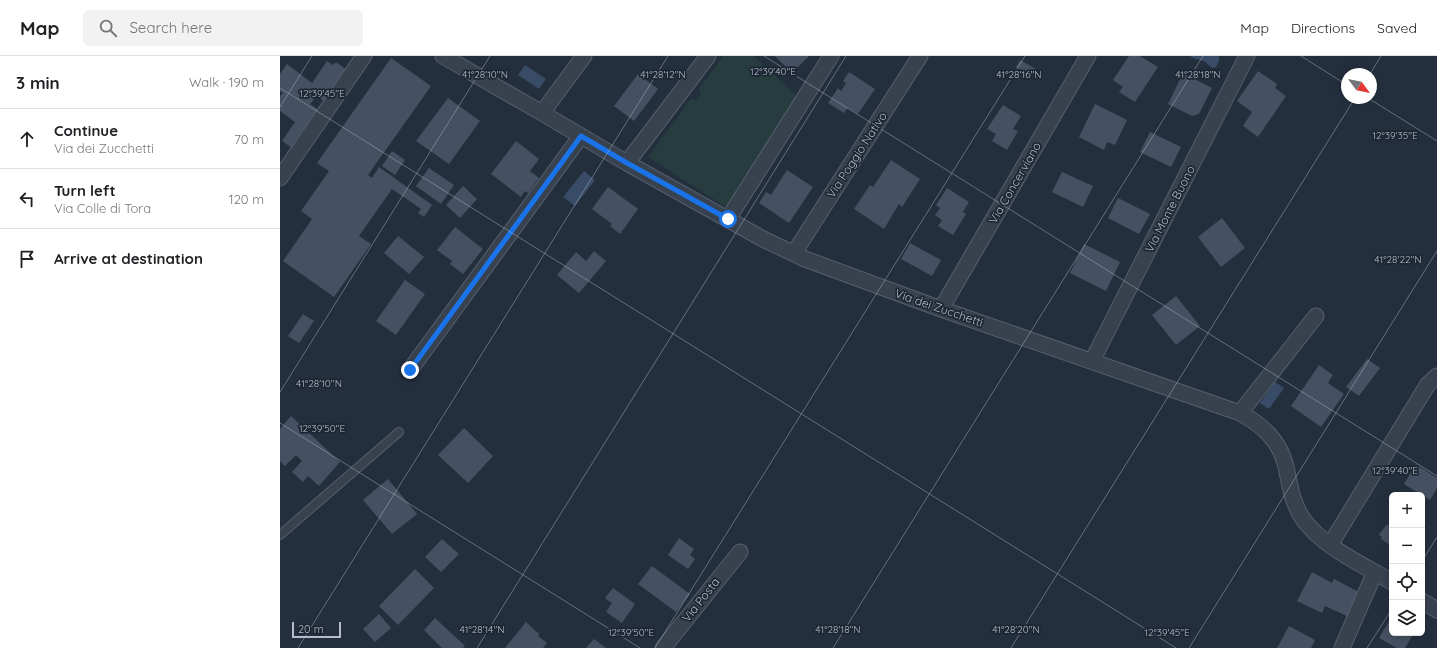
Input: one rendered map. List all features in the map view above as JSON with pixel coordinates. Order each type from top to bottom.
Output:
[{"type":"street","points":[[280,178],[364,56]]},
{"type":"street","name":"Via dei Zucchetti","points":[[443,56],[627,163],[767,241],[829,268],[941,309],[1240,413],[1260,425],[1275,440],[1282,453],[1292,496],[1300,514],[1312,530],[1330,545],[1389,580]]},
{"type":"street","points":[[542,113],[584,56]]},
{"type":"street","points":[[627,163],[708,56]]},
{"type":"street","points":[[728,219],[830,56]]},
{"type":"street","name":"Via Poggio Nativo","points":[[794,253],[920,56]]},
{"type":"street","name":"Via Concerviano","points":[[941,309],[1088,56]]},
{"type":"street","name":"Via Monte Buono","points":[[1092,361],[1247,56]]},
{"type":"street","points":[[410,370],[581,136]]},
{"type":"street","points":[[1240,413],[1316,316]]},
{"type":"street","points":[[1330,545],[1428,384],[1437,376]]},
{"type":"street","name":"Via Posta","points":[[663,648],[740,552]]},
{"type":"street","points":[[1342,648],[1375,572]]},
{"type":"street","points":[[1425,603],[1437,610]]},
{"type":"lane","points":[[280,535],[399,432]]},
{"type":"green space","points":[[723,56],[754,56],[799,98],[729,209],[648,157],[691,99],[696,100],[701,95],[699,89]]},
{"type":"water","points":[[1190,56],[1219,56],[1219,61],[1216,67],[1212,68],[1204,61]]},
{"type":"water","points":[[525,65],[546,79],[539,89],[518,75]]},
{"type":"water","points":[[584,171],[595,180],[575,206],[563,197]]},
{"type":"water","points":[[1275,382],[1284,388],[1269,409],[1260,403]]},
{"type":"building","points":[[775,56],[809,56],[792,73]]},
{"type":"building","points":[[1129,56],[1140,56],[1158,67],[1135,102],[1119,92],[1123,87],[1113,80]]},
{"type":"building","points":[[391,58],[431,86],[368,175],[372,178],[379,167],[432,205],[424,217],[418,213],[421,209],[392,189],[359,236],[371,244],[334,297],[283,261],[312,219],[301,211],[329,171],[317,163]]},
{"type":"building","points":[[1020,60],[1036,69],[1032,76],[1016,67]]},
{"type":"building","points":[[327,61],[333,65],[336,62],[348,71],[325,102],[317,96],[310,104],[320,111],[292,148],[282,141],[295,122],[280,111],[280,96],[283,93],[280,91],[280,74],[287,64],[312,83]]},
{"type":"building","points":[[1258,71],[1277,84],[1275,88],[1286,96],[1258,137],[1243,126],[1252,112],[1237,101]]},
{"type":"building","points":[[849,72],[875,89],[858,114],[848,108],[844,113],[828,103],[838,88],[841,91],[846,83],[843,81]]},
{"type":"building","points":[[1183,73],[1212,88],[1199,114],[1192,116],[1168,104]]},
{"type":"building","points":[[638,74],[658,89],[634,121],[614,106]]},
{"type":"building","points":[[448,98],[480,121],[449,164],[416,141]]},
{"type":"building","points":[[1095,104],[1127,120],[1115,145],[1107,142],[1104,150],[1079,137]]},
{"type":"building","points":[[1003,105],[1021,116],[1013,129],[1018,131],[1007,150],[992,141],[996,134],[987,129]]},
{"type":"building","points":[[1150,132],[1181,147],[1171,167],[1140,152]]},
{"type":"building","points":[[516,141],[539,159],[530,171],[539,178],[528,193],[525,191],[521,197],[491,174]]},
{"type":"building","points":[[392,151],[405,160],[395,175],[382,166]]},
{"type":"building","points":[[891,160],[920,179],[902,207],[899,204],[884,229],[854,209],[870,185],[873,187]]},
{"type":"building","points":[[429,168],[454,185],[441,204],[416,186]]},
{"type":"building","points":[[787,170],[813,187],[789,223],[759,203],[766,192],[771,195]]},
{"type":"building","points":[[1062,172],[1093,186],[1083,207],[1052,192]]},
{"type":"building","points":[[463,186],[477,199],[460,218],[446,205]]},
{"type":"building","points":[[608,187],[638,209],[620,234],[610,226],[612,224],[592,209]]},
{"type":"building","points":[[947,188],[969,202],[963,212],[966,214],[953,235],[938,226],[942,220],[935,215],[940,208],[936,205]]},
{"type":"building","points":[[1118,198],[1150,214],[1139,234],[1108,218]]},
{"type":"building","points":[[1222,218],[1245,248],[1221,267],[1198,237]]},
{"type":"building","points":[[455,227],[483,249],[463,274],[450,264],[452,261],[437,250]]},
{"type":"building","points":[[398,236],[424,257],[409,274],[384,253]]},
{"type":"building","points":[[910,243],[941,260],[932,276],[901,259]]},
{"type":"building","points":[[1084,244],[1120,262],[1106,291],[1070,273]]},
{"type":"building","points":[[594,251],[606,261],[579,293],[557,275],[576,252],[586,261]]},
{"type":"building","points":[[405,280],[425,294],[396,335],[376,321]]},
{"type":"building","points":[[1176,296],[1200,326],[1176,345],[1152,315]]},
{"type":"building","points":[[303,314],[314,321],[299,343],[288,336]]},
{"type":"building","points":[[1367,359],[1380,368],[1359,396],[1346,387]]},
{"type":"building","points":[[1319,365],[1333,375],[1328,383],[1344,394],[1321,427],[1291,406]]},
{"type":"building","points":[[291,416],[340,462],[319,486],[308,476],[303,482],[292,472],[302,461],[296,455],[285,466],[280,461],[280,429]]},
{"type":"building","points":[[464,428],[493,456],[468,483],[438,455]]},
{"type":"building","points":[[1416,464],[1437,478],[1437,488],[1430,500],[1425,497],[1425,492],[1417,492],[1404,484]]},
{"type":"building","points":[[388,479],[417,514],[392,534],[363,500]]},
{"type":"building","points":[[1387,524],[1389,526],[1389,544],[1381,539],[1382,537],[1379,535]]},
{"type":"building","points":[[679,538],[694,549],[690,555],[695,559],[688,569],[668,555]]},
{"type":"building","points":[[442,539],[459,554],[441,572],[425,557]]},
{"type":"building","points":[[652,566],[690,594],[676,612],[638,584]]},
{"type":"building","points":[[415,569],[434,588],[398,625],[379,606]]},
{"type":"building","points":[[1312,572],[1332,583],[1334,579],[1361,593],[1349,617],[1325,606],[1322,613],[1297,601]]},
{"type":"building","points":[[613,588],[635,604],[622,623],[606,612],[612,603],[605,598]]},
{"type":"building","points":[[379,614],[391,628],[375,642],[363,629]]},
{"type":"building","points":[[435,618],[465,646],[463,648],[442,648],[424,630]]},
{"type":"building","points":[[1389,621],[1389,636],[1412,636],[1405,648],[1397,648],[1379,638]]},
{"type":"building","points":[[526,622],[539,634],[538,636],[547,643],[543,648],[505,648]]},
{"type":"building","points":[[1289,626],[1315,640],[1311,648],[1277,648]]},
{"type":"building","points":[[594,639],[606,648],[586,648]]},
{"type":"route","points":[[410,370],[581,136],[728,219]]}]
